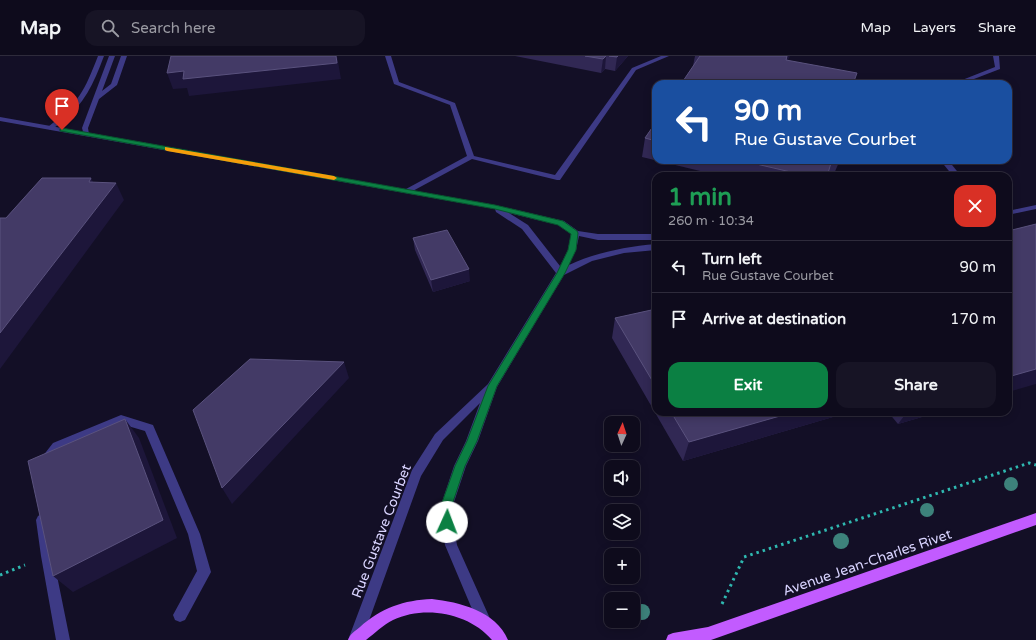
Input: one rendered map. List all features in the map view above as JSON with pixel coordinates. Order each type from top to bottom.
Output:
[{"type":"main road","name":"Avenue Jean-Charles Rivet","points":[[674,640],[703,637],[1036,519]]},
{"type":"main road","points":[[355,640],[379,620],[406,608],[434,605],[460,610],[485,623],[500,640]]},
{"type":"street","points":[[86,134],[85,128],[112,56]]},
{"type":"street","points":[[95,99],[114,85],[124,56]]},
{"type":"street","points":[[388,56],[396,83],[453,104],[470,157]]},
{"type":"street","points":[[408,191],[470,157],[557,178],[634,69],[666,56]]},
{"type":"street","points":[[965,80],[998,68],[996,56]]},
{"type":"street","points":[[50,128],[70,111],[80,100],[88,88],[100,57]]},
{"type":"street","points":[[0,119],[495,207],[561,223],[575,233],[598,237],[652,238]]},
{"type":"street","points":[[947,164],[954,172]]},
{"type":"street","points":[[495,207],[525,227],[561,273],[589,259],[624,250],[652,246]]},
{"type":"street","points":[[1012,211],[1036,207]]},
{"type":"street","points":[[525,227],[532,220],[541,217]]},
{"type":"street","name":"Rue Gustave Courbet","points":[[485,623],[451,545],[445,511],[460,466],[472,441],[492,386],[561,273],[572,250],[575,233]]},
{"type":"street","name":"Rue Gustave Courbet","points":[[355,640],[416,474],[439,437],[492,386]]},
{"type":"street","points":[[38,470],[57,446],[121,419],[149,428],[194,534],[204,572],[180,615]]},
{"type":"street","points":[[41,508],[47,556],[63,640]]},
{"type":"path","points":[[703,637],[744,557],[1029,463],[1036,465]]},
{"type":"path","points":[[0,576],[47,556]]},
{"type":"building","points":[[171,56],[336,56],[337,63],[183,79],[184,71],[167,73]]},
{"type":"building","points":[[585,56],[606,56],[603,59]]},
{"type":"building","points":[[700,56],[787,56],[786,60],[857,73],[854,80],[684,80]]},
{"type":"building","points":[[652,128],[652,140],[645,138]]},
{"type":"building","points":[[756,164],[831,164],[828,172],[791,172]]},
{"type":"building","points":[[42,178],[91,178],[89,182],[116,183],[0,333],[0,218],[6,218]]},
{"type":"building","points":[[1036,224],[1036,369],[1012,376],[1012,230]]},
{"type":"building","points":[[447,230],[469,269],[431,280],[413,238]]},
{"type":"building","points":[[652,310],[652,380],[615,318]]},
{"type":"building","points":[[250,359],[344,362],[222,488],[193,410]]},
{"type":"building","points":[[673,416],[780,416],[689,442]]},
{"type":"building","points":[[125,419],[163,520],[53,576],[28,461]]},
{"type":"slow traffic","points":[[167,149],[334,178]]},
{"type":"route","points":[[62,130],[495,207],[561,223],[575,233],[572,250],[561,273],[492,386],[472,441],[460,466],[445,511],[447,522]]}]
